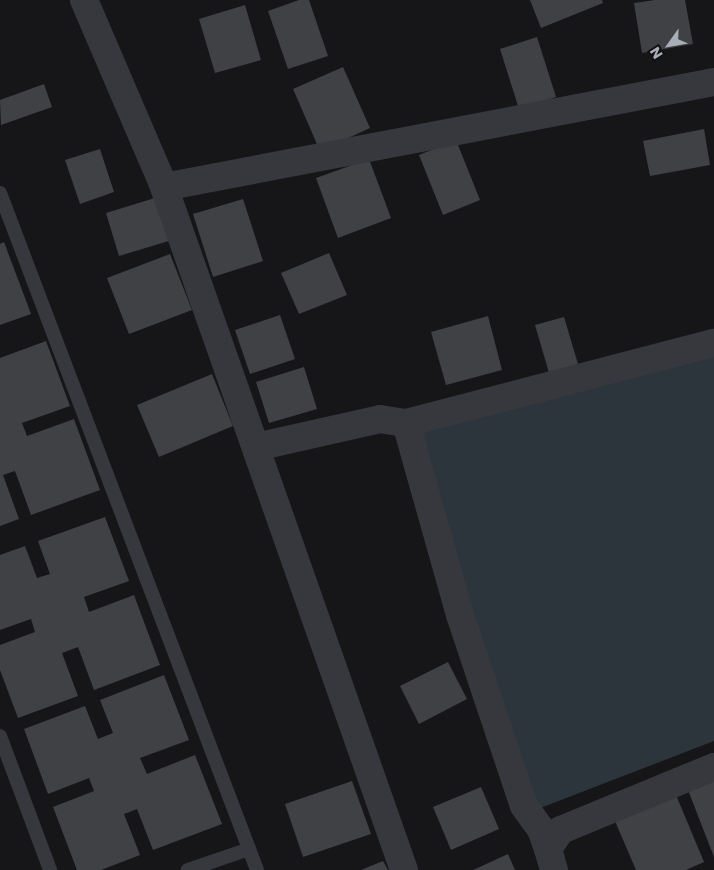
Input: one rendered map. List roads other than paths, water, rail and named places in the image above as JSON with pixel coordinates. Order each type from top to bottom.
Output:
[{"type":"street","points":[[84,0],[164,187],[404,870]]},
{"type":"street","points":[[164,187],[714,82]]},
{"type":"street","points":[[256,447],[380,419],[406,423],[714,343]]},
{"type":"street","points":[[406,423],[460,614],[517,788],[524,806],[541,829],[551,860]]},
{"type":"street","points":[[551,860],[561,830],[714,767]]},
{"type":"lane","points":[[0,192],[257,870]]},
{"type":"lane","points":[[0,736],[50,870]]},
{"type":"lane","points":[[188,870],[249,849]]}]
